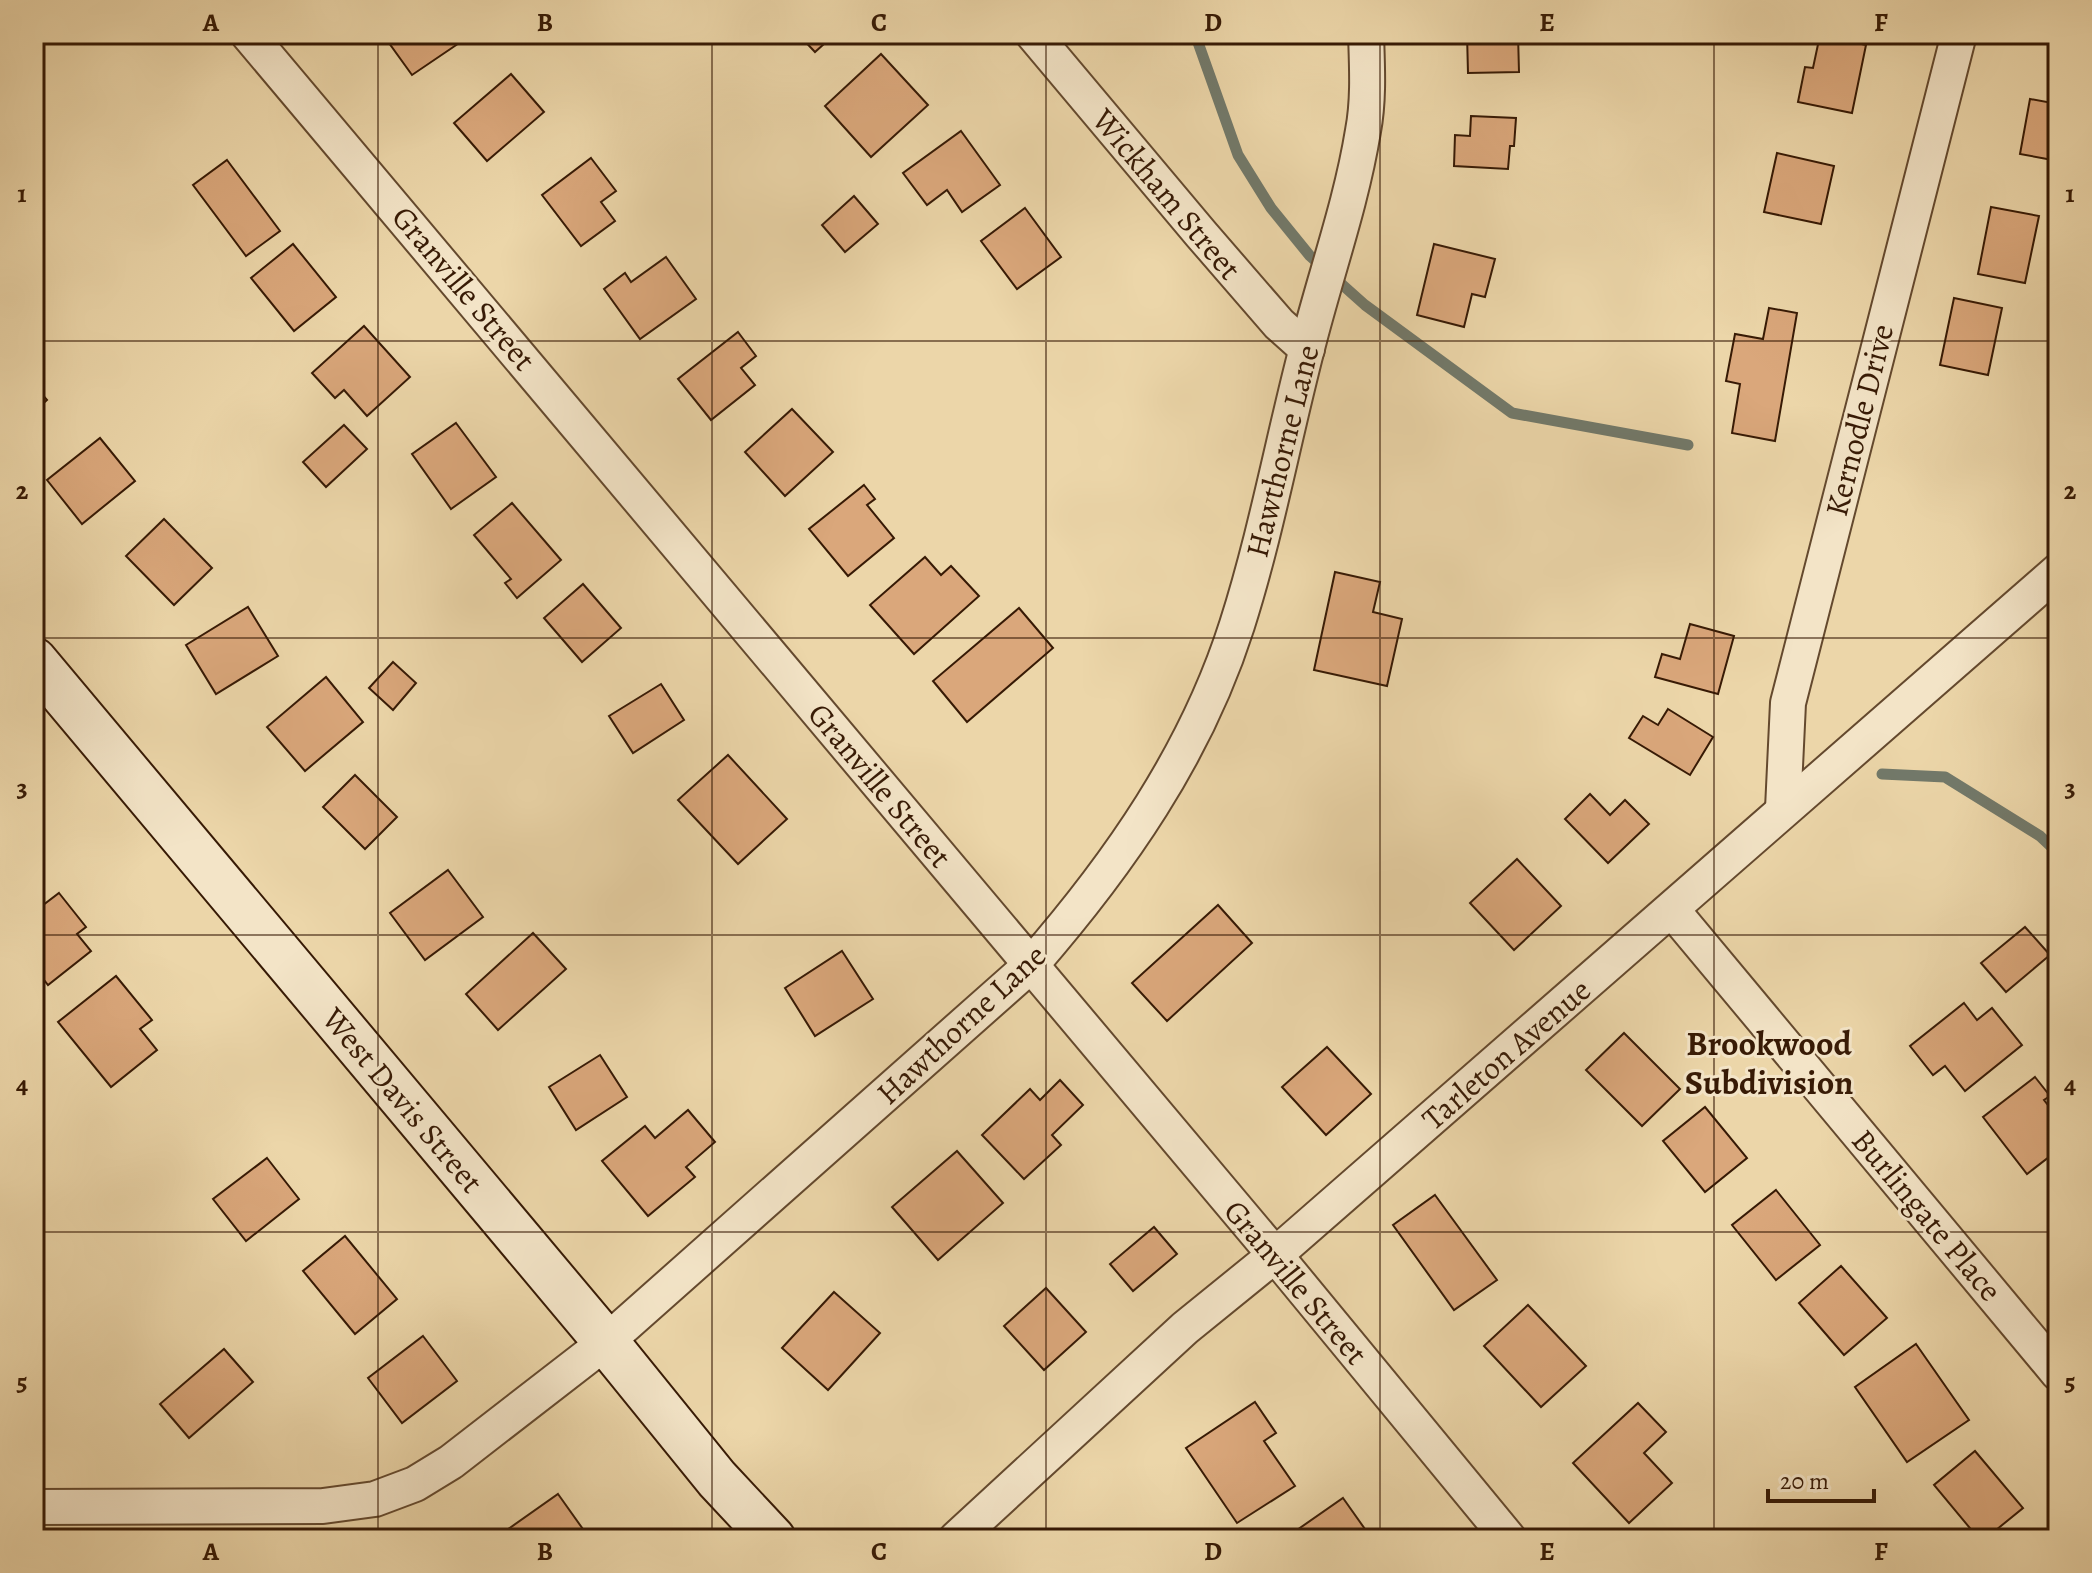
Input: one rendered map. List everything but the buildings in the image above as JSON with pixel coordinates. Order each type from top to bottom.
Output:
[{"type":"street","name":"Granville Street","points":[[248,34],[1275,1255],[1509,1539]]},
{"type":"street","name":"Wickham Street","points":[[1033,34],[1279,324],[1307,349]]},
{"type":"street","name":"Hawthorne Lane","points":[[34,1507],[323,1506],[375,1499],[415,1484],[451,1462],[606,1342],[1031,965],[1076,914],[1137,832],[1168,780],[1213,688],[1236,627],[1270,509],[1307,349],[1354,177],[1364,128],[1366,34]]},
{"type":"street","name":"Kernodle Drive","points":[[1783,809],[1788,703],[1959,34]]},
{"type":"street","name":"Tarleton Avenue","points":[[956,1539],[1185,1328],[1275,1255],[2058,571]]},
{"type":"street","name":"West Davis Street","points":[[34,660],[606,1342],[717,1479],[773,1539]]},
{"type":"street","name":"Burlingate Place","points":[[1672,910],[2058,1373]]},
{"type":"waterway","points":[[1195,34],[1238,155],[1271,208],[1310,256],[1365,305],[1512,413],[1688,445]]},
{"type":"waterway","points":[[1882,774],[1945,777],[2040,836],[2058,853]]},
{"type":"district","name":"Brookwood Subdivision","points":[[1769,1062]]}]
